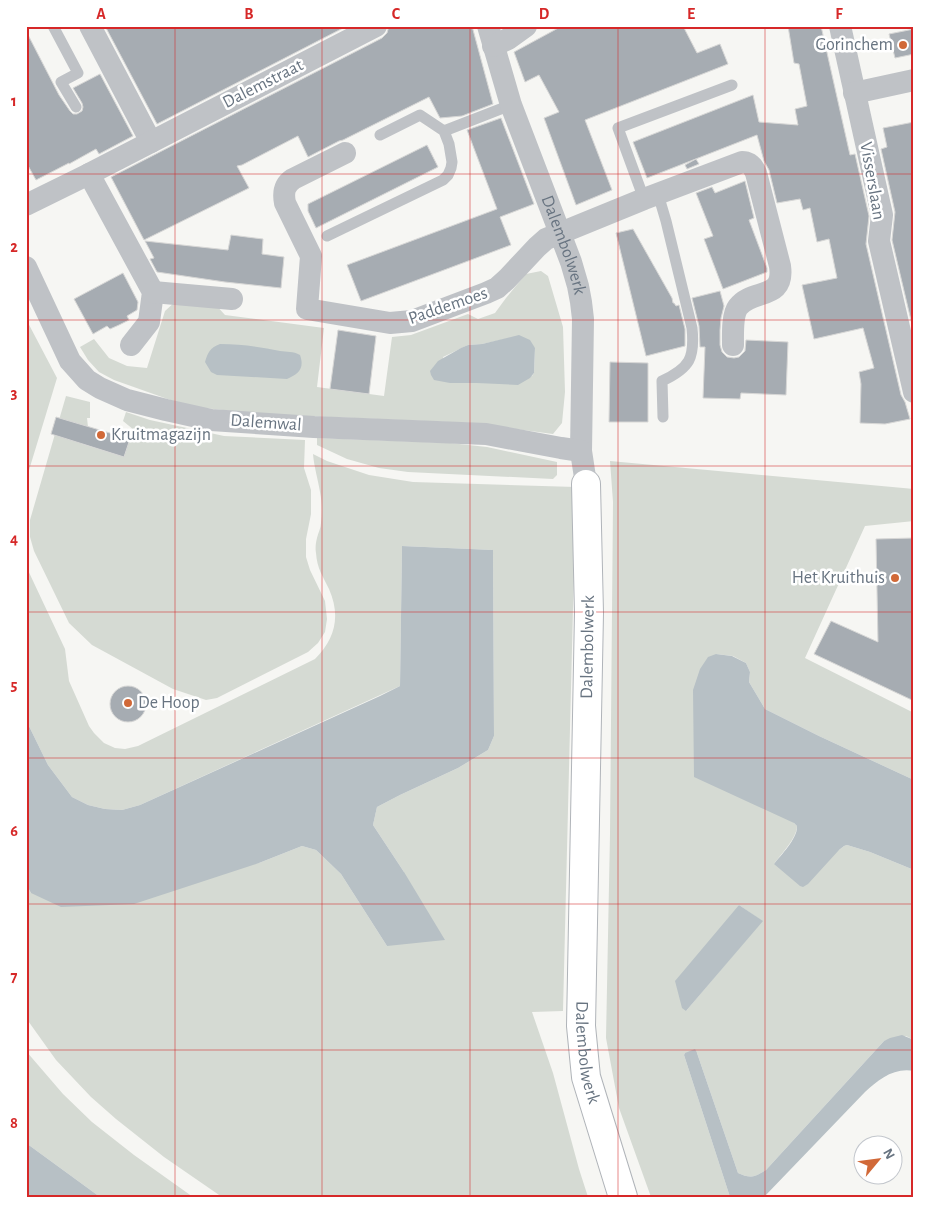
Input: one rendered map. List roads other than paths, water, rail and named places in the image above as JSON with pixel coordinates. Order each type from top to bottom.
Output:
[{"type":"street","points":[[90,26],[151,142]]},
{"type":"street","name":"Dalemstraat","points":[[26,205],[376,26]]},
{"type":"street","points":[[491,36],[508,38],[526,26]]},
{"type":"street","name":"Visserslaan","points":[[840,26],[882,214],[880,241],[910,365],[914,392]]},
{"type":"street","name":"Dalembolwerk","points":[[491,36],[511,105],[560,233],[578,286],[583,319],[581,451],[586,484],[589,613],[581,1026],[586,1077],[623,1197]]},
{"type":"street","points":[[854,93],[914,80]]},
{"type":"street","name":"Paddemoes","points":[[344,153],[289,182],[284,189],[285,203],[311,256],[307,309],[390,323],[412,321],[497,288],[546,239],[651,196],[746,162],[754,168],[778,256],[781,275],[774,289],[744,301],[737,308],[733,345]]},
{"type":"street","points":[[89,174],[153,292],[149,322],[131,345]]},
{"type":"street","name":"Dalemwal","points":[[26,267],[70,361],[87,380],[127,400],[211,420],[314,427],[486,434],[581,451]]},
{"type":"street","points":[[153,292],[232,299]]},
{"type":"lane","points":[[53,26],[78,73],[62,82],[76,107]]},
{"type":"lane","points":[[663,417],[662,381],[679,373],[692,357],[692,328],[666,221],[651,196],[618,128],[732,85]]},
{"type":"lane","points":[[444,131],[511,105]]},
{"type":"lane","points":[[326,236],[443,180],[448,175],[452,162],[449,144],[444,131],[420,115],[380,135]]},
{"type":"place","name":"Gorinchem","points":[[903,45]]},
{"type":"place","name":"Kruitmagazijn","points":[[101,435]]},
{"type":"place","name":"Het Kruithuis","points":[[895,578]]},
{"type":"place","name":"De Hoop","points":[[128,703]]}]
